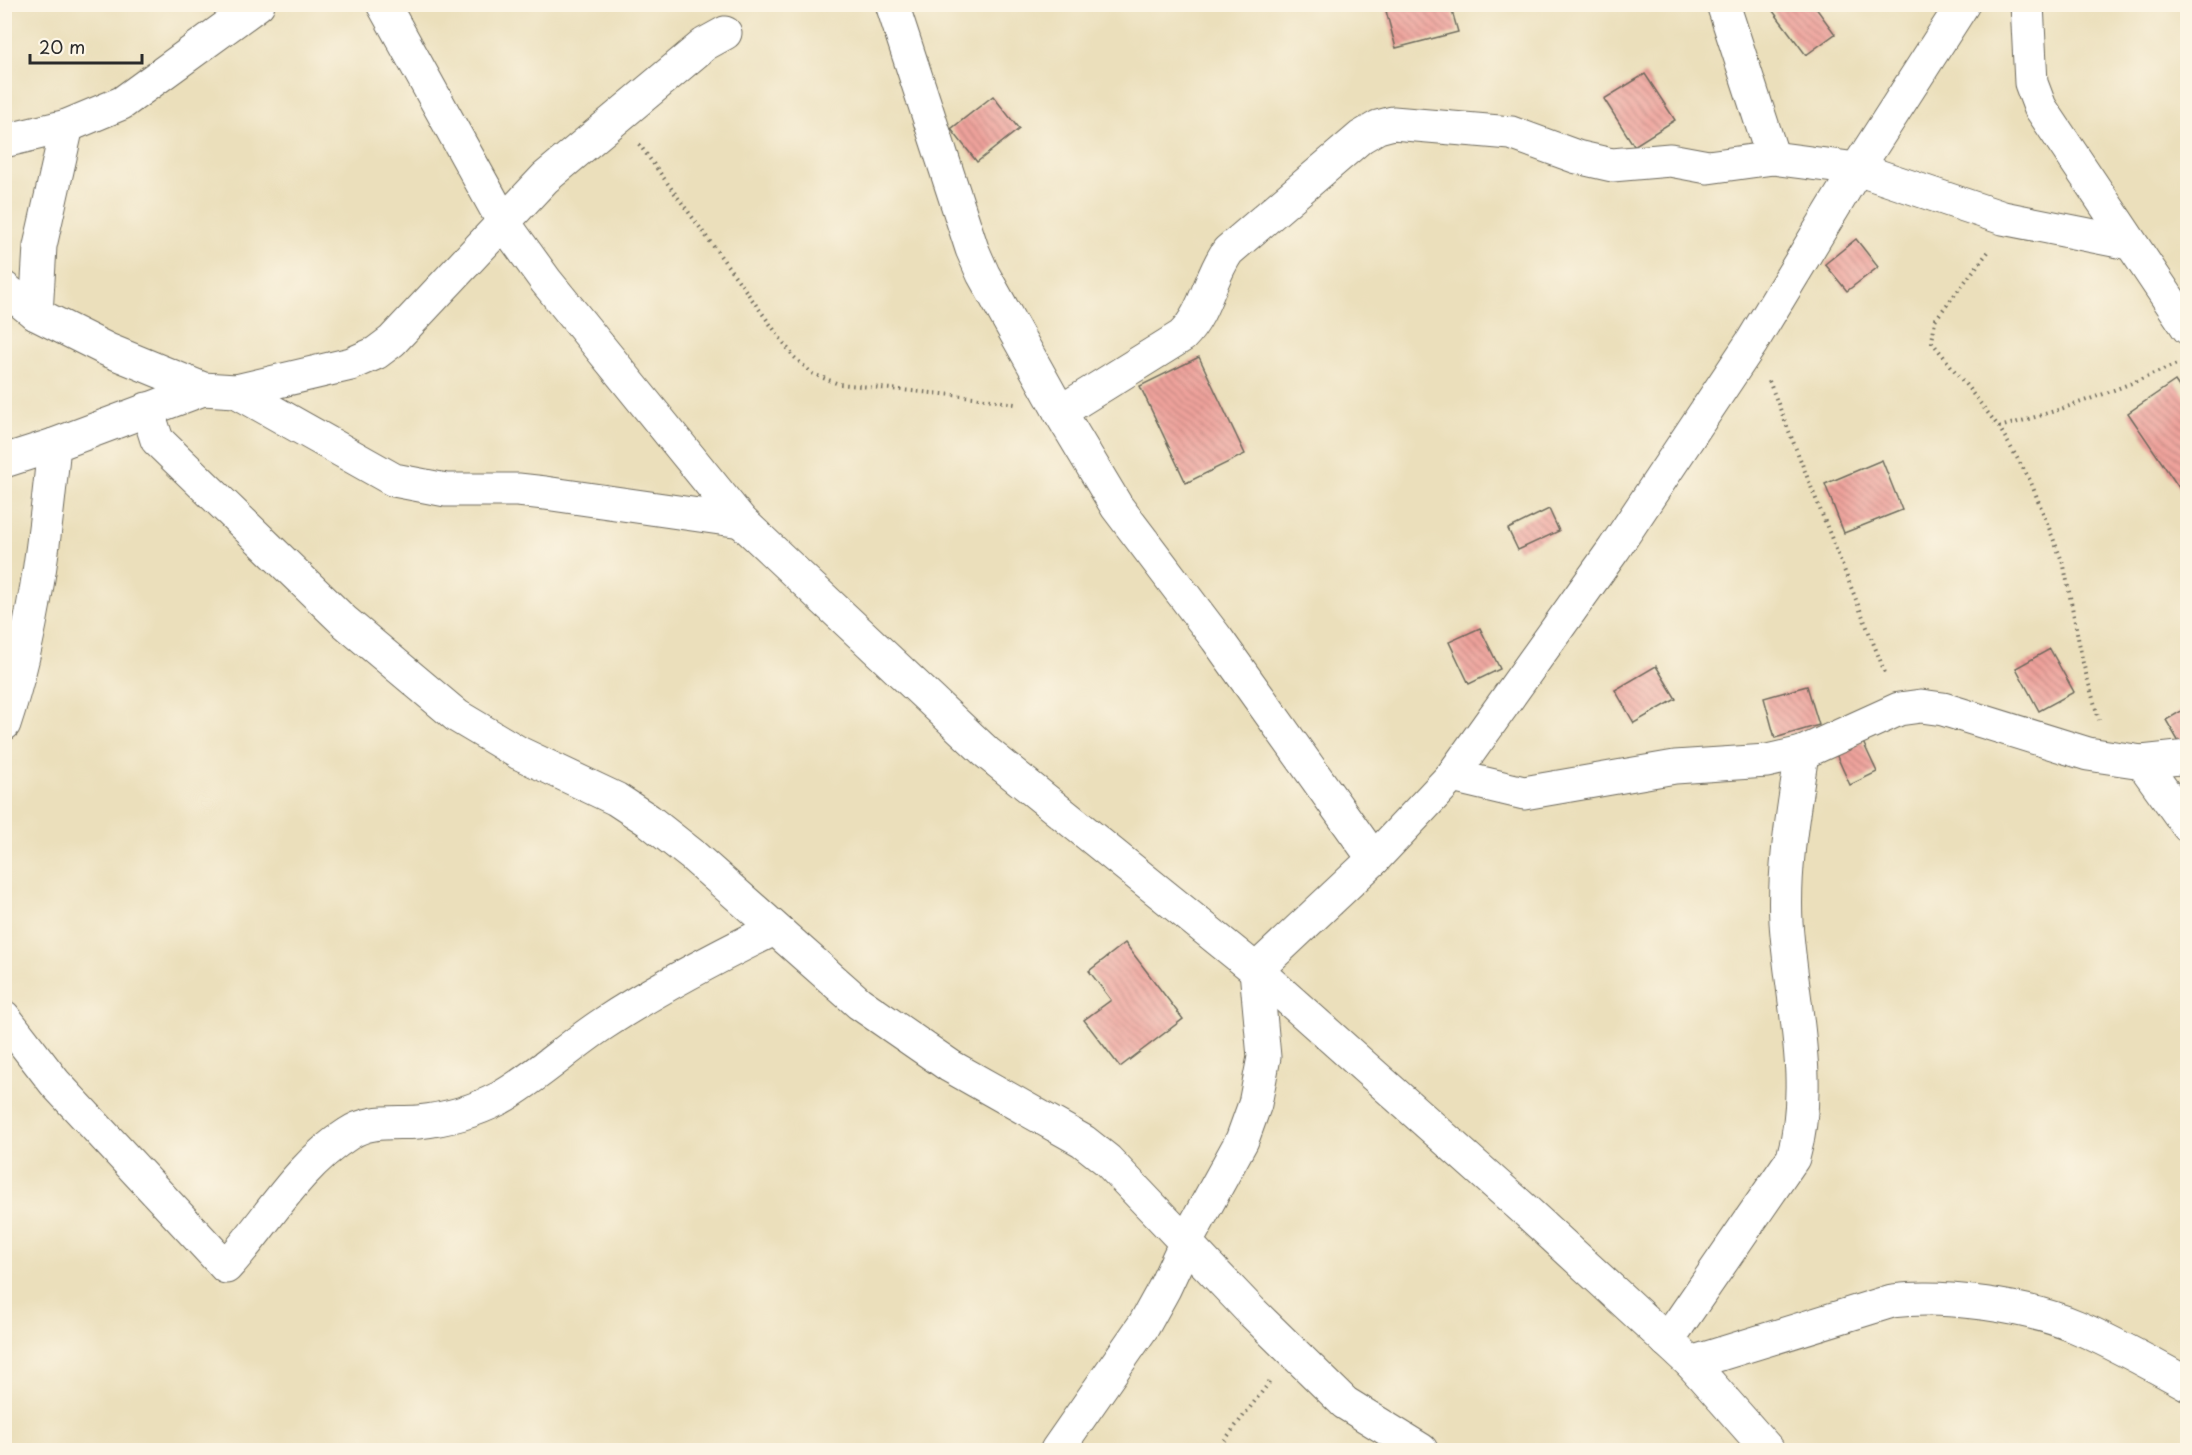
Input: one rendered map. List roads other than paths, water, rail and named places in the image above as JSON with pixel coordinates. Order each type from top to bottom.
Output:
[{"type":"street","points":[[4,141],[68,126],[122,103],[258,4]]},
{"type":"street","points":[[383,4],[504,223],[546,281],[741,521],[986,752],[1256,970],[1667,1341],[1691,1363],[1766,1450]]},
{"type":"street","points":[[892,4],[972,249],[983,274],[1060,412],[1117,507],[1217,639],[1374,860]]},
{"type":"street","points":[[1723,4],[1773,158]]},
{"type":"street","points":[[1256,970],[1374,860],[1452,776],[1614,549],[1752,342],[1857,169],[1963,4]]},
{"type":"street","points":[[2027,4],[2031,83],[2040,107],[2187,328]]},
{"type":"street","points":[[4,288],[36,314],[108,350],[203,389],[236,391],[351,364],[376,353],[392,341],[544,178],[618,114],[705,44],[725,33]]},
{"type":"street","points":[[1060,412],[1182,336],[1194,323],[1218,264],[1227,251],[1361,138],[1378,127],[1393,123],[1511,133],[1577,157],[1612,165],[1670,160],[1708,167],[1773,158],[1857,169],[2003,218],[2129,243]]},
{"type":"street","points":[[36,314],[40,246],[68,126]]},
{"type":"street","points":[[4,461],[54,445],[203,389]]},
{"type":"street","points":[[236,391],[394,480],[446,490],[518,490],[545,493],[741,521]]},
{"type":"street","points":[[147,409],[157,440],[345,622],[415,683],[458,716],[494,738],[616,799],[648,820],[700,862],[859,1003],[902,1034],[990,1090],[1083,1141],[1107,1160],[1292,1352],[1345,1403],[1421,1450]]},
{"type":"street","points":[[4,724],[14,696],[34,601],[45,533],[54,445]]},
{"type":"street","points":[[1452,776],[1524,794],[1661,769],[1767,761],[1802,753],[1899,709],[1921,706],[1943,710],[2088,754],[2142,762],[2187,757]]},
{"type":"street","points":[[1667,1341],[1793,1158],[1801,1132],[1804,1093],[1786,921],[1791,826],[1802,753]]},
{"type":"street","points":[[2142,762],[2187,826]]},
{"type":"street","points":[[4,1017],[55,1083],[226,1267],[254,1237],[297,1177],[348,1134],[363,1126],[381,1123],[439,1120],[474,1110],[501,1098],[603,1024],[712,960],[774,929]]},
{"type":"street","points":[[1057,1450],[1144,1325],[1186,1242],[1237,1150],[1255,1104],[1264,1057],[1256,970]]},
{"type":"street","points":[[1691,1363],[1892,1301],[1946,1298],[2048,1317],[2076,1326],[2187,1384]]}]
